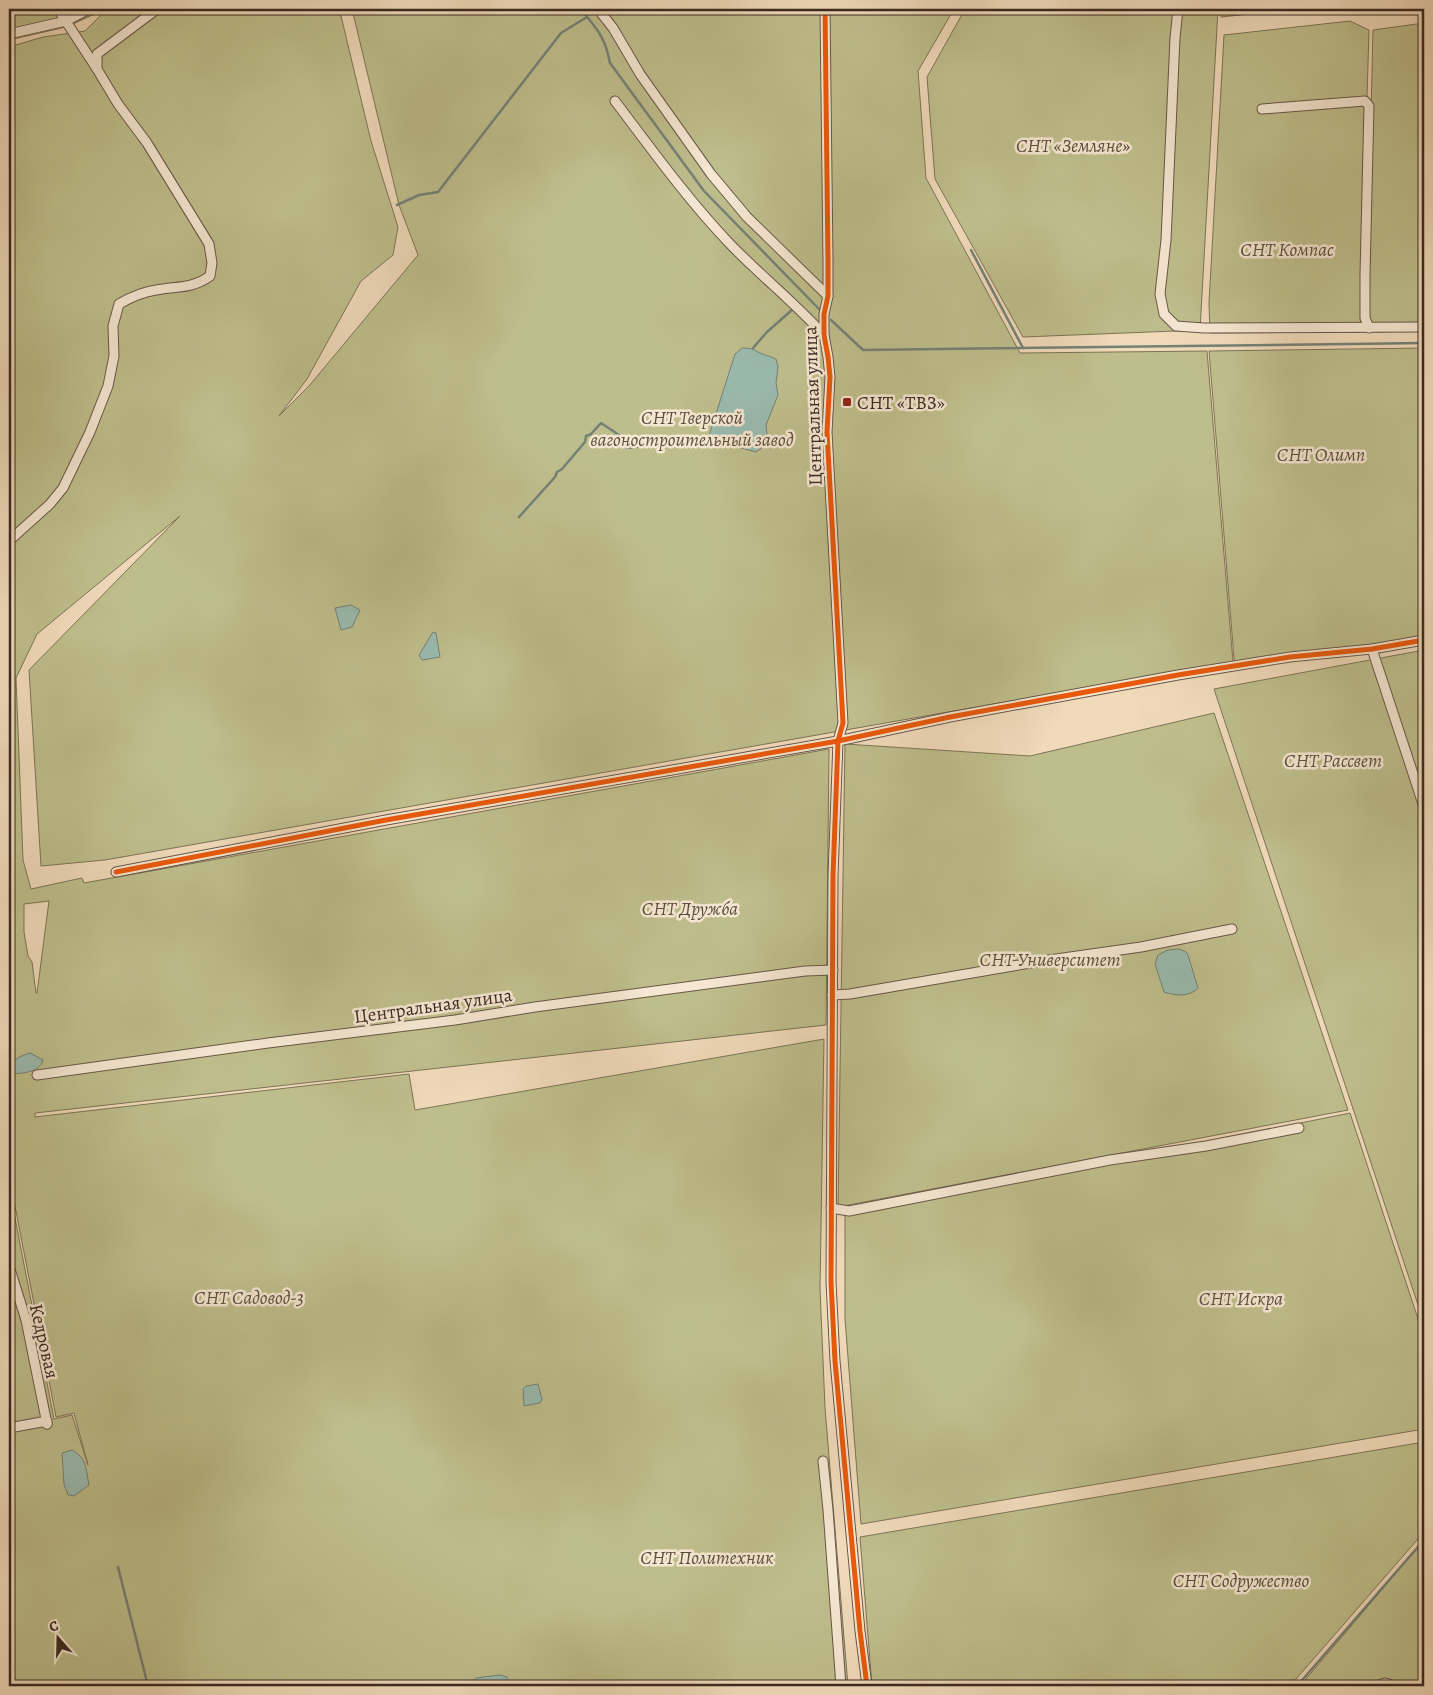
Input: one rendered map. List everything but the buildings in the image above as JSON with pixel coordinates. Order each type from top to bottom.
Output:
[{"type":"street","points":[[9,541],[50,504],[63,488],[90,432],[108,386],[114,356],[113,326],[119,304],[134,295],[157,289],[176,288],[200,283],[210,276],[212,263],[209,244],[147,143],[118,104],[58,9]]},
{"type":"street","points":[[9,34],[66,21],[89,9]]},
{"type":"street","points":[[97,69],[97,54],[157,9]]},
{"type":"street","points":[[598,9],[613,28],[645,81],[711,174],[747,217],[828,296]]},
{"type":"street","name":"Центральная улица","points":[[824,9],[828,179],[828,296],[824,314],[824,335],[830,377],[827,432],[843,723],[838,741],[834,876],[832,1282],[835,1361],[860,1631],[867,1686]]},
{"type":"street","points":[[1178,9],[1166,240],[1160,294],[1164,314],[1176,326],[1214,328],[1424,327]]},
{"type":"street","points":[[615,101],[670,174],[730,244],[805,314],[824,335]]},
{"type":"street","points":[[1262,109],[1365,101],[1369,106],[1365,275],[1365,318],[1368,328]]},
{"type":"street","points":[[116,872],[386,820],[838,741],[950,717],[1178,675],[1290,657],[1372,649],[1424,640]]},
{"type":"street","points":[[1372,649],[1424,808]]},
{"type":"street","points":[[832,995],[850,994],[1042,961],[1141,947],[1232,930]]},
{"type":"street","name":"Центральная улица","points":[[37,1075],[268,1043],[455,1020],[805,971],[833,970]]},
{"type":"street","points":[[831,1208],[849,1211],[1110,1160],[1206,1146],[1299,1128]]},
{"type":"street","name":"Кедровая","points":[[9,1266],[26,1320],[47,1423],[9,1428]]},
{"type":"street","points":[[823,1461],[841,1686]]},
{"type":"street","points":[[1377,1686],[1385,1683],[1389,1684]]},
{"type":"green space","points":[[9,9],[106,9],[66,27],[9,40]]},
{"type":"green space","points":[[107,9],[328,9],[341,16],[371,141],[398,227],[393,255],[361,281],[307,379],[279,416],[309,386],[418,255],[399,205],[352,9],[954,9],[918,71],[926,178],[1020,353],[1207,351],[1233,662],[105,860],[41,866],[29,670],[180,516],[37,634],[16,678],[23,860],[31,889],[82,878],[84,883],[829,749],[826,1025],[35,1113],[35,1117],[409,1074],[415,1110],[824,1039],[820,1289],[825,1408],[848,1686],[9,1686],[9,1187],[54,1419],[72,1415],[88,1465],[74,1413],[56,1417],[9,1175],[9,47],[43,37],[85,31]],"holes":[[[49,901],[37,993],[32,962],[28,956],[24,932],[24,904]]]},
{"type":"green space","name":"СНТ «Земляне»","points":[[965,9],[1218,9],[1200,330],[1023,337],[935,179],[927,77]]},
{"type":"green space","points":[[1222,9],[1418,9],[1362,13],[1278,11],[1221,17]]},
{"type":"green space","name":"СНТ Компас","points":[[1350,21],[1369,30],[1360,332],[1210,333],[1209,303],[1224,35]]},
{"type":"green space","points":[[1424,23],[1424,331],[1366,332],[1373,30]]},
{"type":"green space","name":"СНТ Олимп","points":[[1424,348],[1424,644],[1235,670],[1209,351]]},
{"type":"green space","name":"СНТ Рассвет","points":[[1424,650],[1424,1323],[1214,689]]},
{"type":"green space","name":"СНТ Университет","points":[[1214,713],[1348,1110],[838,1207],[845,744],[1030,756]]},
{"type":"green space","name":"СНТ Искра","points":[[1350,1113],[1424,1337],[1424,1429],[861,1524],[845,1319],[845,1215]]},
{"type":"green space","name":"СНТ Содружество","points":[[1424,1442],[1424,1532],[1290,1686],[872,1686],[860,1537]]},
{"type":"green space","points":[[1419,1546],[1424,1549],[1424,1686],[1300,1686]]},
{"type":"water","points":[[742,348],[752,349],[776,359],[778,367],[776,383],[778,395],[766,425],[767,434],[763,447],[756,452],[708,439],[735,354]]},
{"type":"water","points":[[351,605],[360,610],[352,627],[341,630],[335,608]]},
{"type":"water","points":[[433,632],[436,633],[440,657],[422,660],[419,655]]},
{"type":"water","points":[[1179,949],[1188,955],[1198,988],[1191,993],[1182,995],[1164,992],[1155,964],[1158,955],[1168,950]]},
{"type":"water","points":[[30,1053],[43,1060],[38,1068],[30,1072],[11,1074],[14,1062]]},
{"type":"water","points":[[538,1384],[542,1399],[540,1403],[524,1406],[523,1389],[526,1386]]},
{"type":"water","points":[[72,1450],[83,1461],[89,1485],[74,1496],[68,1495],[64,1484],[62,1453]]},
{"type":"water","points":[[500,1675],[507,1677],[509,1686],[469,1686],[469,1683],[476,1678]]},
{"type":"waterway","points":[[581,9],[603,40],[610,63],[704,191],[819,309]]},
{"type":"waterway","points":[[397,205],[419,195],[438,192],[561,33],[587,17]]},
{"type":"waterway","points":[[971,250],[1023,348]]},
{"type":"waterway","points":[[753,348],[767,332],[793,309]]},
{"type":"waterway","points":[[831,320],[863,350],[1424,343]]},
{"type":"waterway","points":[[519,517],[585,442],[586,436],[591,434],[601,423],[619,435]]},
{"type":"waterway","points":[[627,448],[708,439]]},
{"type":"waterway","points":[[1297,1686],[1424,1540]]},
{"type":"waterway","points":[[118,1567],[148,1686]]},
{"type":"cycle path","points":[[825,9],[828,296],[824,314],[824,335],[830,377],[827,432],[843,723],[838,741],[833,876],[831,1282],[835,1361],[860,1631],[867,1686]]},
{"type":"cycle path","points":[[116,872],[386,820],[838,741],[950,717],[1178,675],[1290,657],[1372,649],[1424,640]]},
{"type":"place","name":"СНТ «ТВЗ»","points":[[847,402]]},
{"type":"park label","name":"СНТ Тверской вагоностроительный завод","points":[[692,428]]},
{"type":"park label","name":"СНТ Дружба","points":[[690,908]]},
{"type":"park label","name":"СНТ Садовод-3","points":[[249,1297]]},
{"type":"park label","name":"СНТ Политехник","points":[[707,1557]]}]
